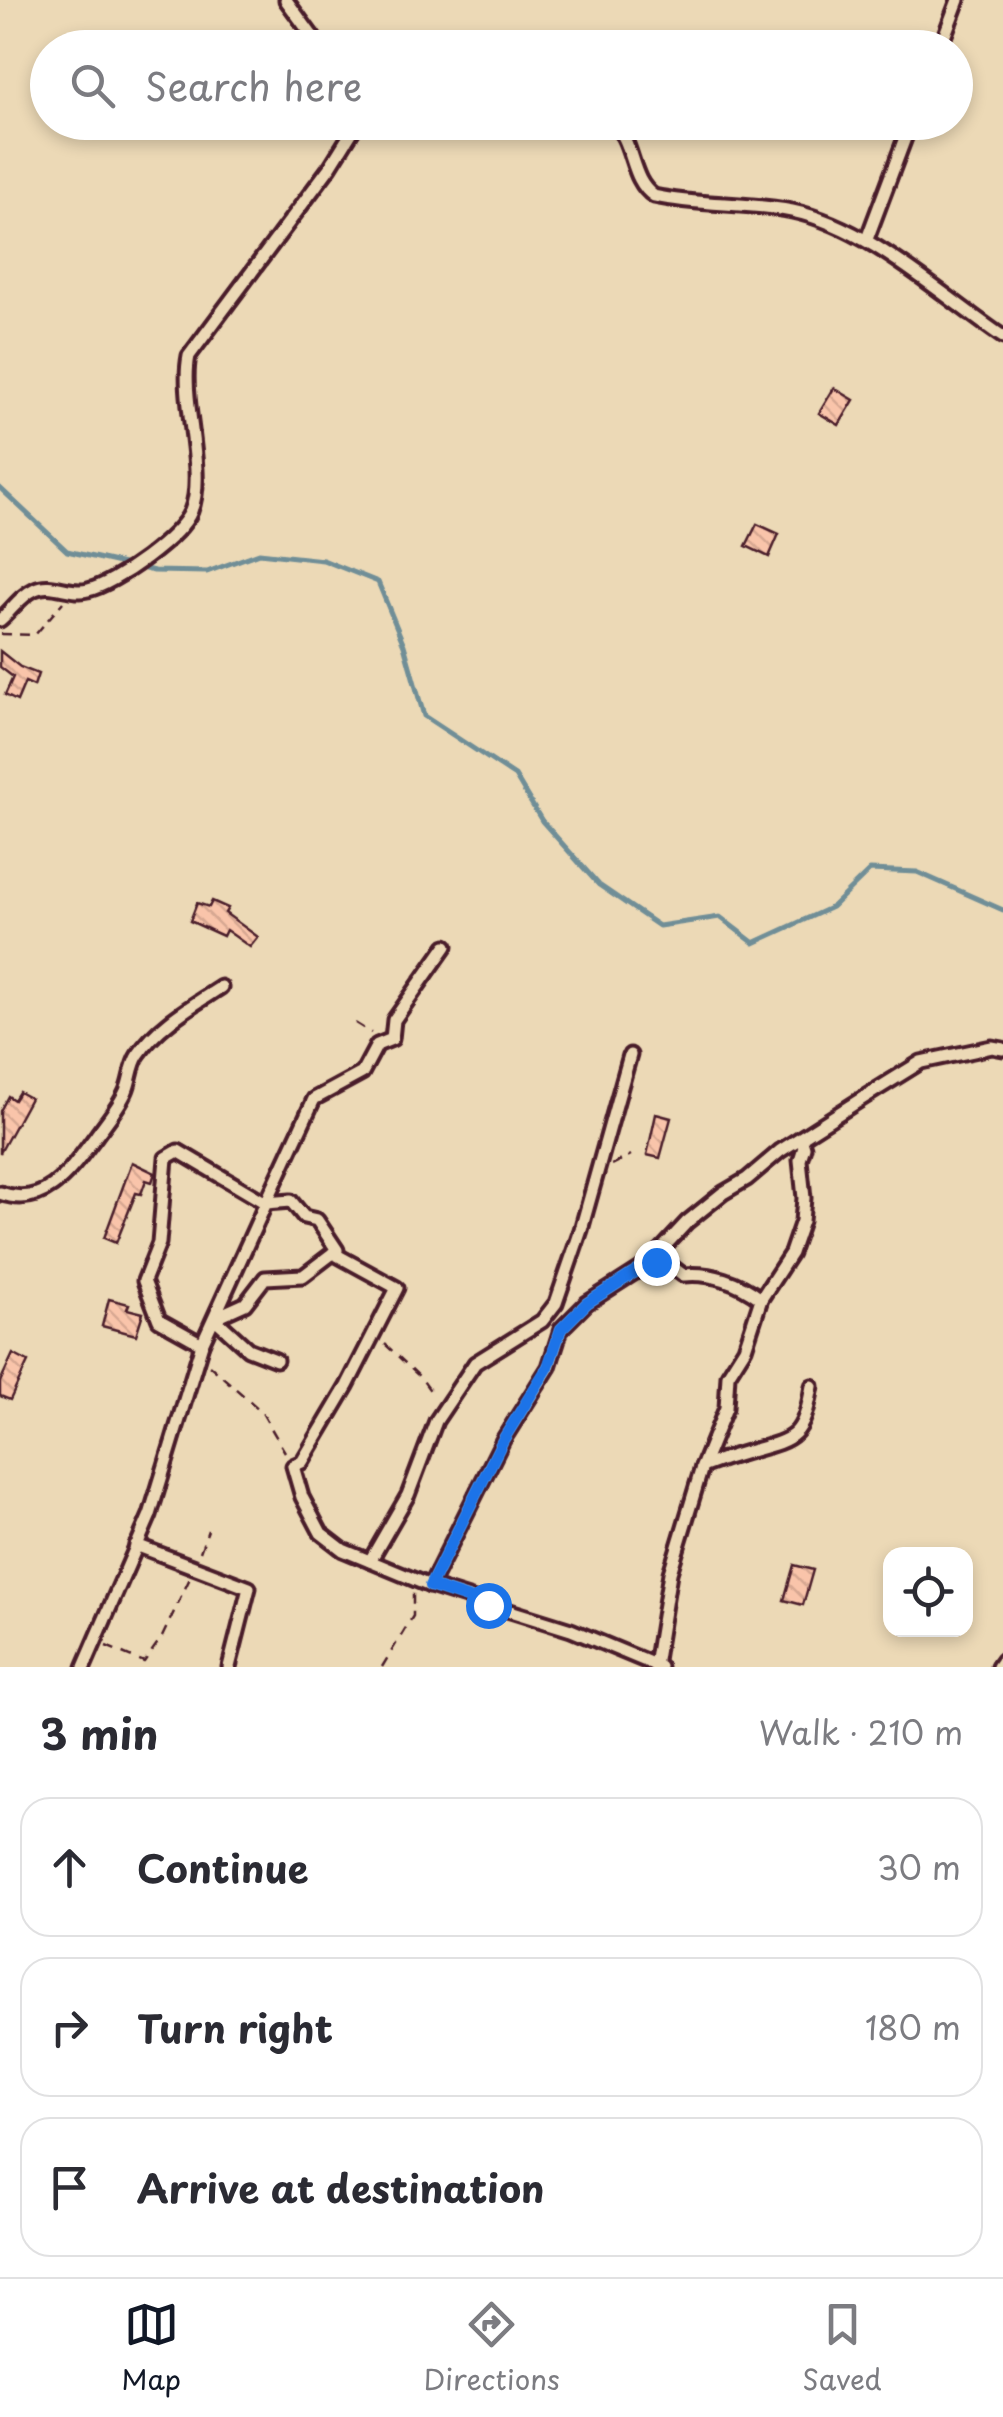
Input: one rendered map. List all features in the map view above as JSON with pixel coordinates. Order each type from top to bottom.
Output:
[{"type":"street","points":[[286,0],[308,30]]},
{"type":"street","points":[[947,30],[958,0]]},
{"type":"street","points":[[0,620],[38,587],[88,590],[146,559],[191,512],[194,468],[186,384],[189,356],[347,140]]},
{"type":"street","points":[[625,140],[644,188],[654,196],[793,211],[833,224],[867,239],[1003,337]]},
{"type":"street","points":[[867,239],[903,140]]},
{"type":"street","points":[[84,1667],[160,1483],[200,1350],[314,1099],[362,1073],[377,1046],[392,1039],[394,1020],[446,946]]},
{"type":"street","points":[[0,1193],[16,1198],[36,1195],[49,1190],[68,1173],[125,1093],[136,1056],[168,1022],[221,987]]},
{"type":"street","points":[[430,1586],[503,1440],[548,1367],[561,1329],[587,1303],[648,1264],[702,1209],[801,1138],[921,1062],[992,1047],[1003,1049]]},
{"type":"street","points":[[370,1560],[408,1495],[436,1421],[475,1364],[542,1320],[556,1303],[581,1230],[630,1055]]},
{"type":"street","points":[[333,1253],[397,1288],[330,1416],[302,1462],[294,1466],[302,1497],[320,1533],[343,1550],[430,1586],[571,1630],[657,1666],[670,1573],[702,1467],[726,1408],[728,1375],[745,1348],[760,1299],[791,1253],[802,1221],[801,1138]]},
{"type":"street","points":[[200,1350],[159,1320],[144,1281],[158,1243],[166,1158],[178,1151],[266,1203],[291,1200],[304,1217],[317,1220],[337,1250],[303,1276],[265,1278],[245,1304],[214,1318]]},
{"type":"street","points":[[648,1264],[670,1265],[683,1275],[729,1280],[760,1299]]},
{"type":"street","points":[[214,1318],[248,1349],[276,1360]]},
{"type":"street","points":[[702,1467],[782,1444],[800,1428],[812,1386]]},
{"type":"street","points":[[136,1545],[248,1588],[229,1667]]},
{"type":"street","points":[[998,1667],[1003,1660]]},
{"type":"path","points":[[0,634],[34,635],[71,590]]},
{"type":"path","points":[[374,1334],[421,1378],[444,1409]]},
{"type":"path","points":[[200,1350],[261,1411],[294,1466]]},
{"type":"path","points":[[140,1667],[162,1637],[208,1530]]},
{"type":"path","points":[[382,1667],[413,1616],[415,1599],[410,1577]]},
{"type":"path","points":[[95,1641],[144,1662]]},
{"type":"building","points":[[834,388],[854,400],[839,425],[819,413]]},
{"type":"building","points":[[757,524],[779,534],[769,557],[746,546]]},
{"type":"building","points":[[0,651],[20,667],[38,674],[34,686],[25,682],[17,701],[5,695],[13,677],[0,667]]},
{"type":"building","points":[[212,901],[228,908],[225,913],[258,937],[250,947],[226,930],[223,936],[190,921],[197,903],[209,907]]},
{"type":"building","points":[[19,1092],[30,1098],[0,1153],[0,1111],[8,1096],[14,1100]]},
{"type":"building","points":[[656,1114],[671,1118],[660,1158],[647,1155]]},
{"type":"building","points":[[132,1162],[155,1173],[152,1182],[146,1180],[141,1194],[136,1193],[116,1243],[104,1238]]},
{"type":"building","points":[[109,1299],[143,1313],[136,1335],[102,1326]]},
{"type":"building","points":[[13,1354],[28,1362],[10,1400],[0,1396],[0,1382]]},
{"type":"building","points":[[794,1565],[813,1570],[803,1605],[784,1600]]},
{"type":"waterway","points":[[0,488],[67,551],[154,571],[207,572],[259,553],[323,560],[378,582],[404,645],[424,716],[515,776],[542,821],[599,885],[659,926],[720,917],[754,943],[832,907],[870,870],[917,872],[1003,910]]},
{"type":"route","points":[[488,1605],[430,1586],[503,1440],[548,1367],[561,1329],[587,1303],[656,1262]]}]
